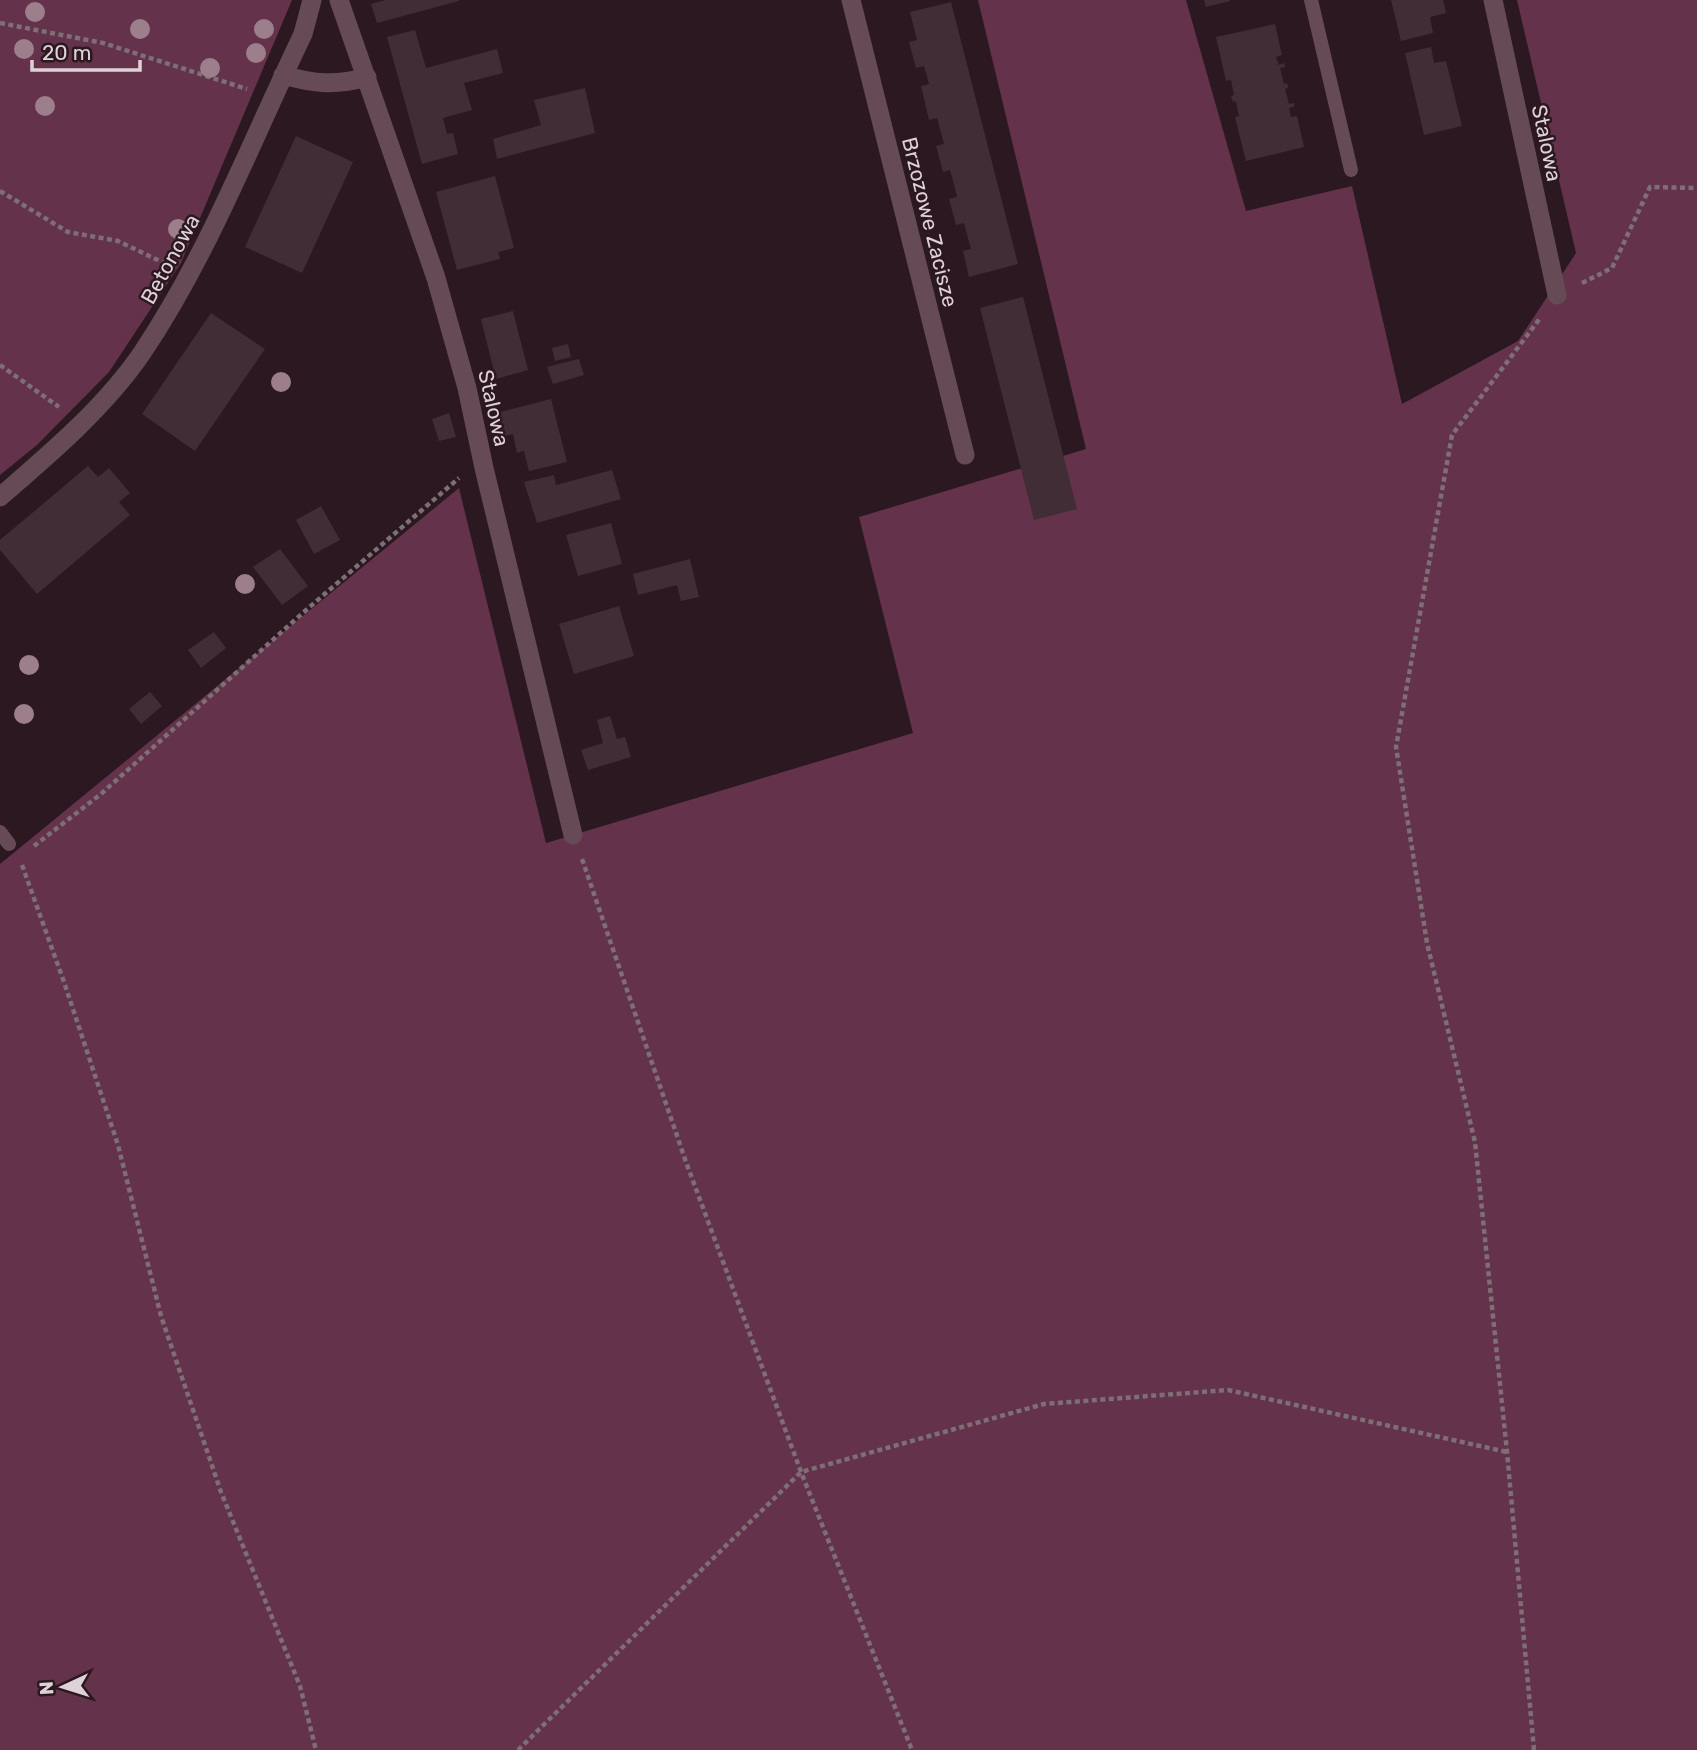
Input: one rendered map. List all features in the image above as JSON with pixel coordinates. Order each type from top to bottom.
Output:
[{"type":"street","name":"Betonowa","points":[[0,497],[82,424],[141,355],[190,275],[303,34],[313,0]]},
{"type":"street","name":"Stalowa","points":[[340,0],[436,278],[467,387],[484,468],[573,835]]},
{"type":"street","name":"Brzozowe Zacisze","points":[[851,0],[965,455]]},
{"type":"street","name":"Stalowa","points":[[1493,0],[1557,295]]},
{"type":"street","points":[[283,75],[310,83],[347,83],[367,77]]},
{"type":"lane","points":[[1311,0],[1351,170]]},
{"type":"path","points":[[0,23],[103,43],[234,83],[273,101]]},
{"type":"path","points":[[1534,1750],[1475,1142],[1427,943],[1396,747],[1452,435],[1557,295],[1612,268],[1650,187],[1697,188]]},
{"type":"path","points":[[0,191],[68,232],[118,241],[190,275]]},
{"type":"path","points":[[0,365],[82,424]]},
{"type":"path","points":[[27,852],[101,794],[460,477],[484,468]]},
{"type":"path","points":[[573,835],[686,1163],[801,1472],[912,1750]]},
{"type":"path","points":[[20,858],[118,1146],[162,1316],[221,1492],[300,1686],[316,1750]]},
{"type":"path","points":[[518,1750],[801,1472],[1044,1404],[1228,1390],[1507,1452]]},
{"type":"shaded area","points":[[0,0],[292,0],[181,263],[109,372],[37,445],[0,475]]},
{"type":"shaded area","points":[[978,0],[1186,0],[1246,211],[1352,186],[1402,404],[1518,341],[1576,253],[1517,0],[1697,0],[1697,1750],[0,1750],[0,864],[459,488],[546,843],[913,733],[859,517],[1086,449]]},
{"type":"building","points":[[386,0],[459,1],[377,23],[371,4]]},
{"type":"building","points":[[1204,0],[1230,0],[1230,1],[1206,7]]},
{"type":"building","points":[[1391,0],[1443,0],[1446,13],[1430,17],[1433,33],[1401,41]]},
{"type":"building","points":[[951,2],[1018,264],[969,277],[963,251],[971,249],[964,223],[956,225],[949,199],[957,197],[955,188],[950,170],[943,172],[936,146],[944,144],[937,118],[929,120],[921,86],[929,84],[924,66],[916,68],[909,42],[917,40],[910,12]]},
{"type":"building","points":[[1275,24],[1282,55],[1276,57],[1279,65],[1284,63],[1285,67],[1280,68],[1284,84],[1287,83],[1288,86],[1285,89],[1289,104],[1294,103],[1294,107],[1289,108],[1291,117],[1297,116],[1304,147],[1246,161],[1235,117],[1239,116],[1236,101],[1233,102],[1231,96],[1234,95],[1231,80],[1226,81],[1216,37]]},
{"type":"building","points":[[415,30],[426,68],[497,49],[503,73],[464,83],[472,110],[443,118],[447,134],[453,133],[458,154],[422,164],[387,37]]},
{"type":"building","points":[[1431,47],[1434,63],[1446,61],[1462,126],[1424,135],[1405,53]]},
{"type":"building","points":[[585,88],[595,133],[497,159],[493,139],[541,125],[534,100]]},
{"type":"building","points":[[296,136],[353,162],[302,273],[245,247]]},
{"type":"building","points":[[495,176],[514,248],[498,252],[500,259],[457,270],[436,192]]},
{"type":"building","points":[[1023,297],[1077,509],[1034,520],[980,308]]},
{"type":"building","points":[[513,311],[528,370],[496,379],[481,319]]},
{"type":"building","points":[[211,313],[265,349],[195,451],[142,414]]},
{"type":"building","points":[[568,344],[571,357],[555,361],[552,348]]},
{"type":"building","points":[[579,359],[584,375],[553,384],[547,367]]},
{"type":"building","points":[[551,399],[567,462],[529,471],[524,451],[517,453],[513,434],[499,437],[493,414]]},
{"type":"building","points":[[449,413],[456,437],[439,441],[432,419]]},
{"type":"building","points":[[88,466],[98,477],[109,468],[130,493],[119,502],[130,515],[37,594],[0,550],[0,540]]},
{"type":"building","points":[[612,470],[621,499],[537,523],[524,482],[554,475],[556,485]]},
{"type":"building","points":[[321,506],[340,540],[314,554],[296,520]]},
{"type":"building","points":[[611,523],[622,564],[578,576],[566,535]]},
{"type":"building","points":[[280,549],[308,586],[282,605],[253,567]]},
{"type":"building","points":[[690,559],[699,597],[681,601],[677,585],[638,595],[633,574]]},
{"type":"building","points":[[619,606],[634,656],[574,674],[559,624]]},
{"type":"building","points":[[214,632],[226,648],[201,668],[188,650]]},
{"type":"building","points":[[150,692],[162,706],[141,724],[129,709]]},
{"type":"building","points":[[610,716],[617,739],[625,737],[631,757],[588,770],[581,750],[603,743],[597,720]]}]
